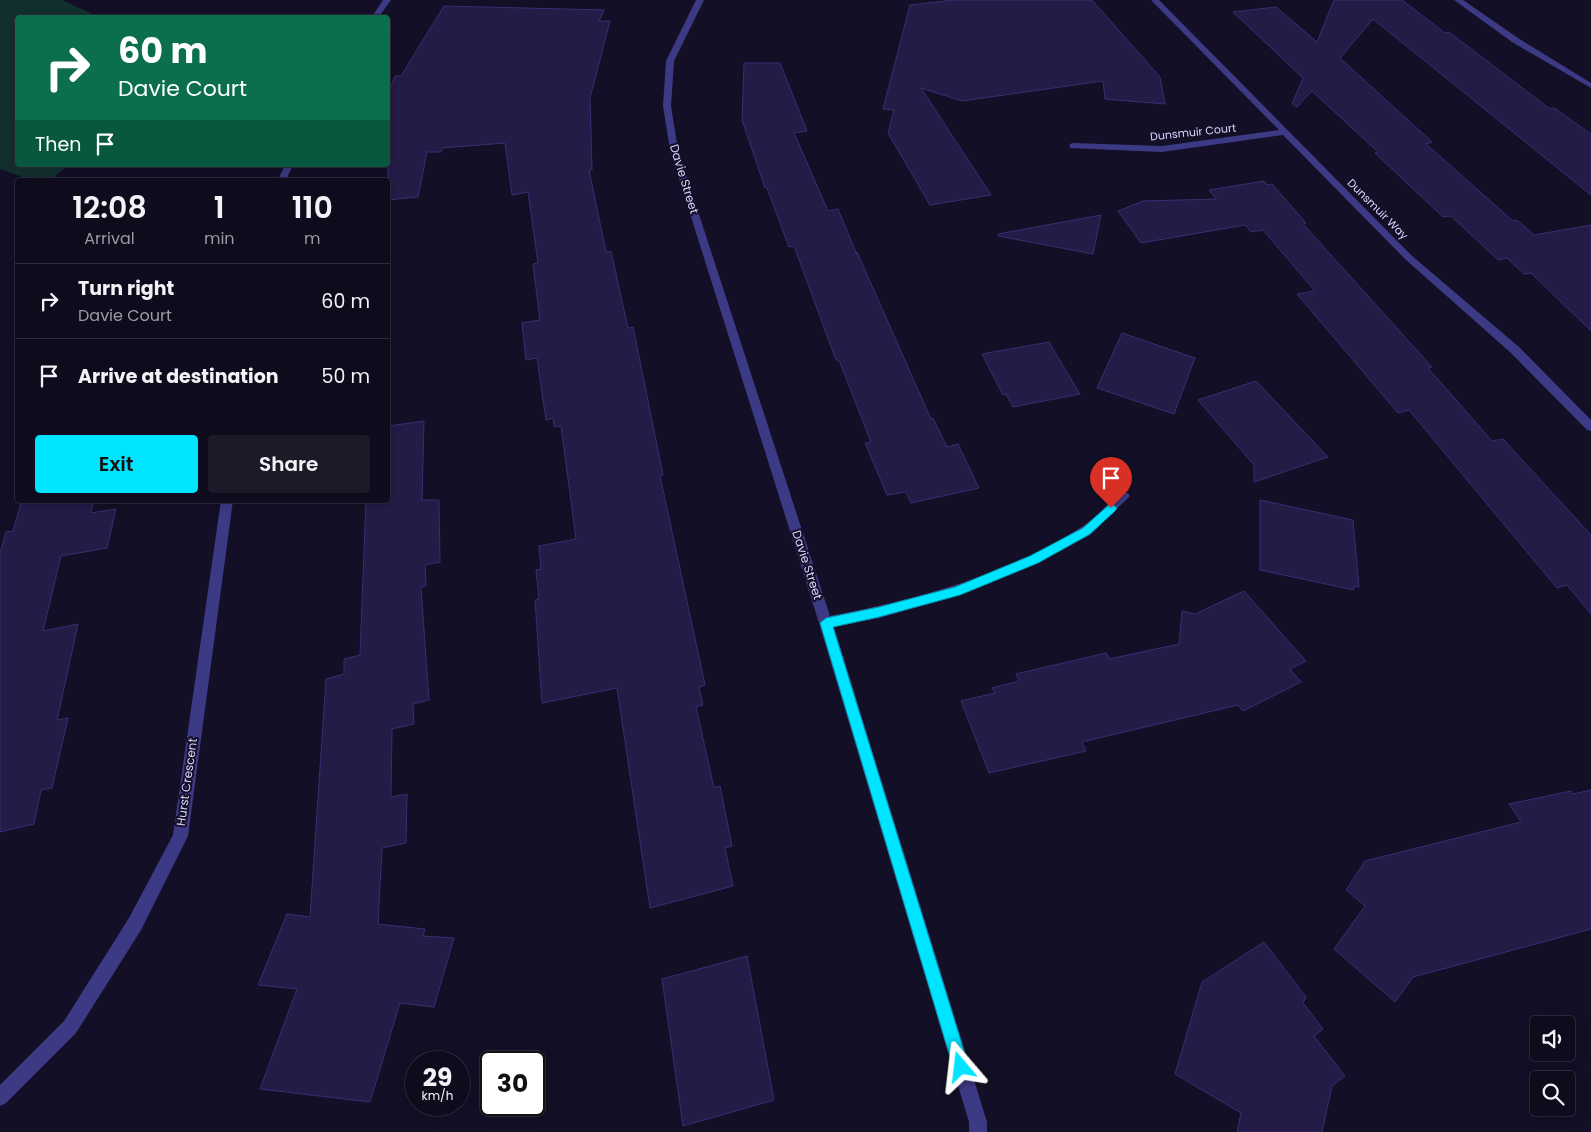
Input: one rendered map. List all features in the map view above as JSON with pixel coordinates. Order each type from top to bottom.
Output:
[{"type":"street","points":[[376,15],[386,0]]},
{"type":"street","name":"Davie Street","points":[[700,0],[670,61],[667,106],[674,150],[826,623],[978,1122],[978,1132]]},
{"type":"street","name":"Dunsmuir Way","points":[[1155,0],[1408,257],[1515,350],[1591,427]]},
{"type":"street","points":[[1458,0],[1515,40],[1591,86]]},
{"type":"street","name":"Dunsmuir Court","points":[[1073,146],[1162,149],[1285,132]]},
{"type":"street","points":[[826,623],[879,612],[956,591],[1034,560],[1086,531],[1124,496]]},
{"type":"street","name":"Hurst Crescent","points":[[0,1097],[70,1027],[135,924],[180,836],[227,503]]},
{"type":"green space","points":[[0,0],[62,0],[95,15],[15,15],[15,167],[66,167],[53,178],[25,178],[0,169]]},
{"type":"building","points":[[953,0],[1092,0],[1160,77],[1165,104],[1105,99],[1103,81],[962,101],[921,88],[991,195],[930,205],[888,133],[894,110],[883,109],[910,5]]},
{"type":"building","points":[[1334,0],[1402,0],[1445,33],[1449,32],[1550,109],[1554,108],[1591,134],[1591,195],[1373,19],[1340,58],[1432,142],[1426,144],[1513,221],[1517,220],[1534,235],[1591,225],[1591,331],[1531,273],[1524,274],[1507,258],[1498,260],[1451,216],[1443,217],[1375,153],[1378,152],[1312,91],[1297,107],[1292,104],[1303,78],[1233,12],[1276,7],[1317,42]]},
{"type":"building","points":[[444,6],[604,10],[599,21],[610,21],[590,98],[592,170],[589,170],[606,252],[611,251],[628,328],[633,327],[663,475],[660,476],[705,685],[699,687],[703,705],[696,707],[714,788],[720,786],[732,846],[725,848],[733,886],[650,908],[617,688],[542,703],[535,600],[539,599],[536,570],[541,569],[539,546],[576,539],[561,426],[554,427],[553,418],[546,420],[537,358],[526,360],[522,323],[540,320],[533,264],[538,263],[528,192],[512,195],[505,143],[442,148],[441,152],[427,152],[418,197],[390,200],[388,167],[390,167],[390,89],[395,76],[401,76]]},
{"type":"building","points":[[744,63],[780,63],[807,131],[794,133],[828,211],[838,209],[931,419],[933,418],[947,447],[958,444],[979,488],[911,503],[906,492],[887,495],[865,443],[871,442],[839,360],[836,360],[794,246],[789,247],[767,188],[765,188],[742,120]]},
{"type":"building","points":[[1264,181],[1267,185],[1272,184],[1306,223],[1303,224],[1432,367],[1428,368],[1492,441],[1503,439],[1591,535],[1591,614],[1567,585],[1557,588],[1409,410],[1398,413],[1297,294],[1315,291],[1263,230],[1251,232],[1245,225],[1141,243],[1118,211],[1143,201],[1216,199],[1209,190]]},
{"type":"building","points":[[1101,215],[1093,254],[998,236],[998,234]]},
{"type":"building","points":[[1122,333],[1195,358],[1174,414],[1097,388]]},
{"type":"building","points":[[1049,342],[1080,394],[1013,407],[1006,394],[1003,395],[982,354]]},
{"type":"building","points":[[1256,381],[1328,457],[1254,482],[1254,465],[1198,400]]},
{"type":"building","points":[[424,421],[422,500],[439,500],[440,562],[425,565],[426,586],[421,587],[429,700],[413,704],[414,724],[392,729],[391,797],[407,794],[406,843],[382,848],[378,924],[425,929],[423,936],[454,938],[434,1007],[400,1003],[370,1102],[260,1089],[297,989],[258,985],[287,914],[310,917],[326,679],[344,674],[344,659],[360,655],[366,503],[390,503],[390,426]]},
{"type":"building","points":[[1260,500],[1353,520],[1359,587],[1354,586],[1354,590],[1260,570]]},
{"type":"building","points":[[21,503],[93,503],[91,513],[116,509],[107,548],[61,556],[43,631],[78,624],[57,720],[68,718],[52,788],[41,790],[34,824],[0,832],[0,553],[6,532],[13,531]]},
{"type":"building","points":[[1244,591],[1306,661],[1290,669],[1301,682],[1243,711],[1238,705],[1082,742],[1086,751],[989,773],[961,701],[995,693],[992,688],[1019,681],[1016,674],[1106,653],[1109,659],[1179,644],[1182,611],[1195,614]]},
{"type":"building","points":[[1591,790],[1591,929],[1413,977],[1395,1002],[1334,949],[1365,906],[1346,890],[1365,861],[1521,822],[1509,804],[1571,791],[1573,794]]},
{"type":"building","points":[[1264,942],[1306,997],[1303,1003],[1323,1029],[1314,1036],[1345,1076],[1332,1086],[1322,1132],[1237,1132],[1241,1113],[1175,1074],[1202,982]]},
{"type":"building","points":[[747,956],[774,1100],[683,1126],[662,979]]},
{"type":"route","points":[[961,1067],[826,623],[879,612],[956,591],[1034,560],[1086,531],[1111,508]]}]
